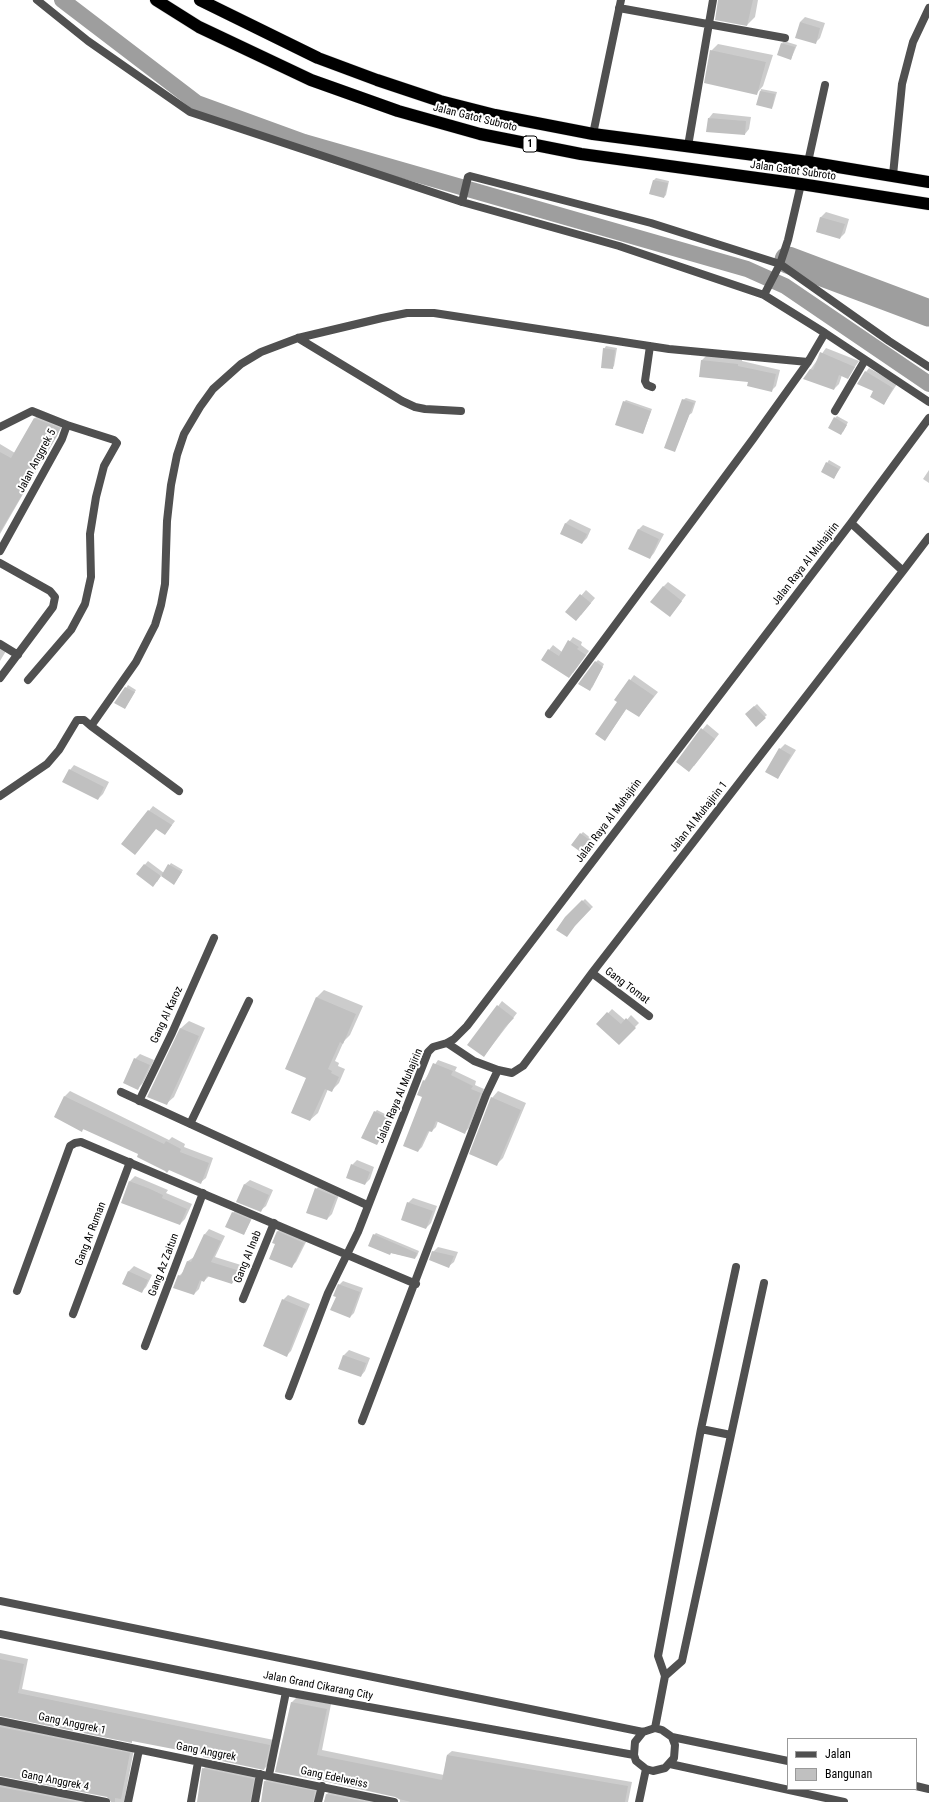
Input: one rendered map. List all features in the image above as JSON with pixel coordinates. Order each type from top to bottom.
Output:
[{"type":"highway","name":"Jalan Gatot Subroto","points":[[156,0],[199,27],[310,80],[398,111],[480,134],[581,154],[801,184],[929,204]]},
{"type":"highway","name":"Jalan Gatot Subroto","points":[[200,0],[318,58],[440,101],[495,115],[593,134],[808,162],[929,182]]},
{"type":"street","points":[[37,0],[88,41],[190,112],[463,199],[619,246],[764,295],[825,333],[929,402]]},
{"type":"street","points":[[688,146],[713,0]]},
{"type":"street","points":[[593,134],[620,4],[708,24],[785,38]]},
{"type":"street","points":[[893,175],[902,84],[913,42],[929,8]]},
{"type":"street","points":[[808,162],[825,85]]},
{"type":"street","points":[[463,199],[468,177],[651,223],[779,267],[929,367]]},
{"type":"street","points":[[764,295],[779,267],[788,240],[801,184]]},
{"type":"street","points":[[91,726],[136,662],[155,625],[165,584],[167,521],[171,485],[177,455],[184,434],[213,389],[241,364],[261,352],[298,338],[382,318],[407,314],[434,313],[650,346],[808,362]]},
{"type":"street","points":[[549,714],[749,445],[808,362],[825,333]]},
{"type":"street","points":[[298,338],[408,404],[425,409],[460,411]]},
{"type":"street","points":[[650,346],[645,382],[647,385],[652,387]]},
{"type":"street","points":[[835,411],[865,360]]},
{"type":"street","name":"Jalan Anggrek 5","points":[[0,427],[32,411],[67,425],[62,439],[0,551]]},
{"type":"street","name":"Jalan Raya Al Muhajirin","points":[[289,1396],[328,1293],[358,1232],[367,1205],[428,1052],[433,1047],[454,1039],[467,1026],[851,523],[929,418]]},
{"type":"street","points":[[28,680],[72,630],[85,604],[91,577],[90,534],[96,497],[104,466],[117,444],[114,440],[67,425]]},
{"type":"street","points":[[851,523],[903,571]]},
{"type":"street","name":"Jalan Al Muhajirin 1","points":[[446,1043],[474,1061],[498,1070],[512,1073],[522,1066],[592,973],[929,537]]},
{"type":"street","points":[[0,563],[50,591],[54,597],[53,607],[0,678]]},
{"type":"street","points":[[0,644],[18,655]]},
{"type":"street","points":[[0,796],[46,764],[59,750],[77,720],[84,720],[179,791]]},
{"type":"street","name":"Gang Al Karoz","points":[[139,1101],[172,1033],[214,938]]},
{"type":"street","name":"Gang Tomat","points":[[592,973],[649,1016]]},
{"type":"street","points":[[190,1124],[249,1001]]},
{"type":"street","points":[[362,1421],[416,1284],[486,1095],[498,1070]]},
{"type":"street","points":[[121,1092],[367,1205]]},
{"type":"street","points":[[17,1291],[70,1146],[81,1142],[416,1284]]},
{"type":"street","name":"Gang Ar Ruman","points":[[73,1314],[130,1162]]},
{"type":"street","name":"Gang Az Zaitun","points":[[145,1346],[203,1193]]},
{"type":"street","name":"Gang AI Inab","points":[[243,1299],[274,1223]]},
{"type":"street","points":[[655,1728],[665,1676],[658,1656],[702,1429],[736,1267]]},
{"type":"street","points":[[665,1676],[682,1661],[764,1282]]},
{"type":"street","points":[[702,1429],[731,1435]]},
{"type":"street","points":[[0,1600],[643,1732],[655,1728],[672,1737],[787,1761]]},
{"type":"street","name":"Jalan Grand Cikarang City","points":[[0,1634],[286,1692],[634,1755]]},
{"type":"street","points":[[255,1802],[265,1775],[286,1692]]},
{"type":"street","name":"Gang Anggrek 1","points":[[0,1721],[139,1750]]},
{"type":"street","points":[[643,1732],[635,1742],[634,1755],[640,1765],[646,1769],[659,1770],[670,1764],[676,1752],[672,1737]]},
{"type":"street","points":[[128,1802],[139,1750]]},
{"type":"street","name":"Gang Anggrek","points":[[139,1750],[265,1775]]},
{"type":"street","points":[[191,1802],[198,1762]]},
{"type":"street","points":[[670,1764],[787,1790]]},
{"type":"street","points":[[640,1802],[646,1769]]},
{"type":"street","name":"Gang Edelweiss","points":[[265,1775],[322,1786],[382,1801],[394,1802]]},
{"type":"street","name":"Gang Anggrek 4","points":[[0,1781],[106,1802]]},
{"type":"street","points":[[318,1802],[322,1786]]},
{"type":"street","points":[[917,1786],[929,1789]]},
{"type":"street","points":[[789,1790],[844,1802]]},
{"type":"building","points":[[718,0],[753,0],[747,26],[715,20]]},
{"type":"building","points":[[800,22],[820,28],[816,44],[795,38]]},
{"type":"building","points":[[781,43],[795,47],[791,60],[777,55]]},
{"type":"building","points":[[710,50],[766,62],[757,95],[704,83]]},
{"type":"building","points":[[760,91],[775,94],[772,109],[756,105]]},
{"type":"building","points":[[708,118],[746,121],[745,135],[706,132]]},
{"type":"building","points":[[653,180],[668,183],[664,198],[649,194]]},
{"type":"building","points":[[820,217],[845,224],[840,239],[816,232]]},
{"type":"building","points":[[603,348],[615,350],[613,369],[601,368]]},
{"type":"building","points":[[820,352],[855,367],[848,379],[839,375],[834,390],[803,379],[810,369],[813,370]]},
{"type":"building","points":[[701,360],[738,364],[738,366],[776,374],[772,392],[747,386],[748,382],[699,377]]},
{"type":"building","points":[[865,371],[893,388],[884,405],[870,397],[873,391],[857,384]]},
{"type":"building","points":[[682,399],[694,403],[675,452],[664,448]]},
{"type":"building","points":[[623,401],[651,411],[643,434],[615,425]]},
{"type":"building","points":[[834,417],[847,425],[841,435],[828,428]]},
{"type":"building","points":[[34,418],[60,428],[57,436],[0,532],[0,452],[11,458]]},
{"type":"building","points":[[826,462],[839,469],[834,479],[821,472]]},
{"type":"building","points":[[565,523],[587,534],[582,544],[560,534]]},
{"type":"building","points":[[638,529],[659,539],[650,559],[628,549]]},
{"type":"building","points":[[663,586],[682,601],[670,617],[650,602]]},
{"type":"building","points":[[580,594],[591,603],[576,621],[565,612]]},
{"type":"building","points":[[568,640],[579,647],[577,649],[586,655],[569,678],[541,660],[548,649],[559,656]]},
{"type":"building","points":[[595,661],[603,667],[590,691],[578,684]]},
{"type":"building","points":[[629,679],[654,696],[639,717],[626,709],[605,741],[595,734],[617,702],[614,700]]},
{"type":"building","points":[[125,687],[135,692],[125,709],[114,703]]},
{"type":"building","points":[[754,706],[766,718],[756,727],[745,714]]},
{"type":"building","points":[[701,728],[715,739],[689,772],[676,762]]},
{"type":"building","points":[[779,748],[791,755],[778,779],[765,772]]},
{"type":"building","points":[[69,769],[104,787],[98,800],[62,782]]},
{"type":"building","points":[[148,810],[172,825],[165,835],[156,829],[135,855],[121,844]]},
{"type":"building","points":[[580,833],[591,841],[582,853],[571,845]]},
{"type":"building","points":[[144,864],[161,876],[153,887],[136,874]]},
{"type":"building","points":[[168,864],[182,872],[174,885],[161,876]]},
{"type":"building","points":[[582,900],[591,909],[567,937],[556,930],[565,917]]},
{"type":"building","points":[[316,997],[356,1014],[343,1044],[340,1042],[328,1069],[332,1071],[331,1073],[339,1077],[332,1092],[325,1089],[310,1121],[291,1113],[306,1078],[285,1069]]},
{"type":"building","points":[[497,1005],[514,1018],[505,1027],[484,1057],[467,1045]]},
{"type":"building","points":[[607,1012],[621,1024],[626,1018],[636,1028],[619,1045],[596,1024]]},
{"type":"building","points":[[180,1028],[199,1036],[167,1105],[147,1097]]},
{"type":"building","points":[[134,1058],[150,1065],[138,1090],[123,1083]]},
{"type":"building","points":[[433,1063],[453,1071],[451,1075],[473,1086],[471,1089],[481,1093],[465,1134],[436,1121],[432,1132],[428,1131],[418,1152],[403,1146],[422,1097],[417,1095],[423,1080],[425,1081]]},
{"type":"building","points":[[64,1096],[164,1144],[166,1141],[181,1149],[180,1152],[209,1163],[201,1184],[169,1170],[167,1173],[137,1157],[138,1154],[83,1129],[82,1132],[54,1117]]},
{"type":"building","points":[[491,1097],[521,1110],[497,1166],[469,1154]]},
{"type":"building","points":[[374,1111],[390,1119],[377,1145],[361,1138]]},
{"type":"building","points":[[351,1164],[370,1172],[365,1185],[346,1178]]},
{"type":"building","points":[[129,1181],[163,1195],[162,1198],[187,1209],[180,1225],[121,1203]]},
{"type":"building","points":[[244,1184],[269,1195],[261,1212],[236,1202]]},
{"type":"building","points":[[315,1188],[336,1197],[327,1220],[306,1213]]},
{"type":"building","points":[[407,1202],[433,1211],[426,1229],[401,1220]]},
{"type":"building","points":[[232,1212],[251,1220],[244,1235],[225,1227]]},
{"type":"building","points":[[277,1231],[304,1243],[292,1268],[269,1259],[275,1244],[272,1243]]},
{"type":"building","points":[[204,1234],[221,1241],[211,1262],[237,1270],[232,1284],[207,1276],[204,1282],[200,1280],[194,1295],[173,1288],[178,1275],[181,1276],[187,1261],[191,1262]]},
{"type":"building","points":[[373,1234],[417,1253],[415,1259],[391,1253],[390,1255],[368,1246]]},
{"type":"building","points":[[432,1251],[454,1256],[449,1268],[429,1260]]},
{"type":"building","points":[[128,1271],[148,1280],[142,1293],[122,1284]]},
{"type":"building","points":[[338,1284],[360,1292],[350,1318],[330,1310],[336,1297],[333,1296]]},
{"type":"building","points":[[282,1299],[306,1309],[287,1357],[263,1346]]},
{"type":"building","points":[[343,1355],[366,1363],[361,1377],[338,1369]]},
{"type":"building","points":[[0,1659],[24,1664],[18,1693],[270,1745],[264,1770],[203,1757],[204,1755],[132,1741],[132,1743],[0,1716]]},
{"type":"building","points":[[291,1702],[327,1709],[317,1755],[442,1780],[447,1755],[628,1786],[625,1802],[411,1802],[323,1781],[275,1772]]},
{"type":"building","points":[[0,1727],[130,1753],[121,1799],[115,1798],[115,1802],[111,1802],[107,1797],[0,1776]]},
{"type":"building","points":[[202,1768],[254,1779],[250,1802],[197,1802]]},
{"type":"building","points":[[264,1781],[315,1791],[313,1802],[261,1802]]},
{"type":"building","points":[[0,1787],[78,1802],[0,1802]]},
{"type":"building","points":[[326,1794],[367,1802],[324,1802]]},
{"type":"waterway","points":[[62,0],[197,103],[304,142],[747,269],[785,286],[929,384]]},
{"type":"waterway","points":[[788,260],[929,313]]}]
